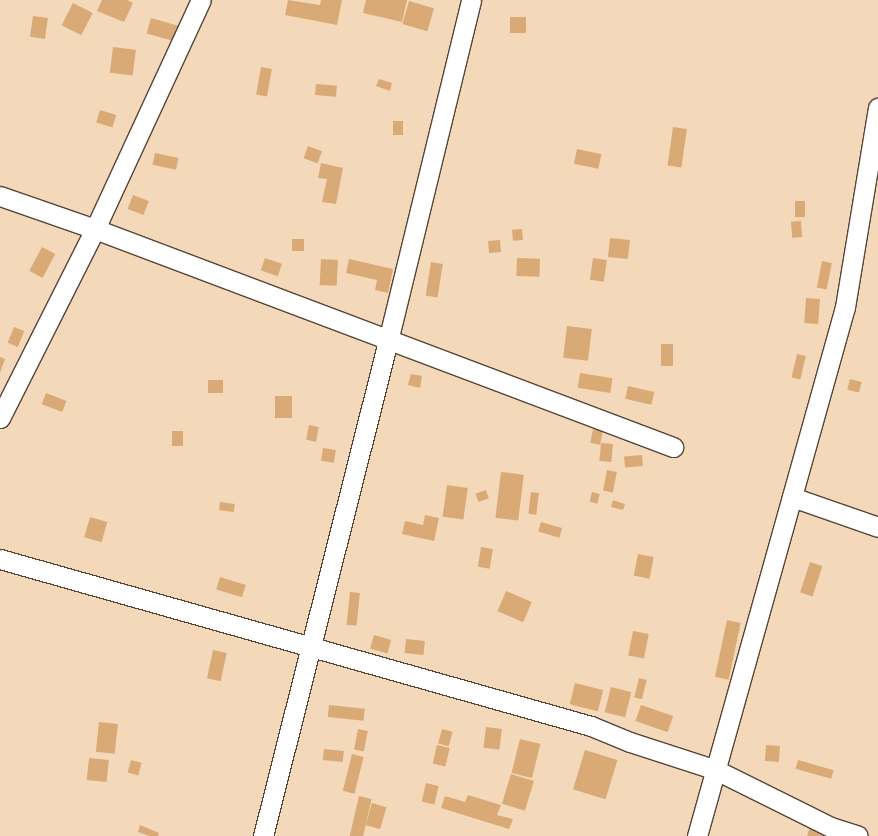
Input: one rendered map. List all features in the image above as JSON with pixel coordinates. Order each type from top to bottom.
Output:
[{"type":"street","points":[[0,418],[95,229],[201,0]]},
{"type":"street","points":[[263,836],[388,341],[471,0]]},
{"type":"street","points":[[697,836],[845,308],[878,108]]},
{"type":"street","points":[[0,196],[95,229],[673,447]]},
{"type":"street","points":[[792,498],[878,527]]},
{"type":"street","points":[[0,559],[591,726],[630,742],[716,770],[831,827],[858,836]]},
{"type":"building","points":[[102,0],[127,0],[133,3],[124,22],[97,11]]},
{"type":"building","points":[[288,0],[320,5],[321,0],[342,0],[337,25],[285,15]]},
{"type":"building","points":[[366,0],[407,0],[402,22],[363,13]]},
{"type":"building","points":[[409,1],[434,8],[427,31],[402,24]]},
{"type":"building","points":[[73,3],[93,13],[81,35],[62,25]]},
{"type":"building","points":[[33,16],[48,18],[45,39],[30,37]]},
{"type":"building","points":[[510,17],[526,17],[526,33],[510,33]]},
{"type":"building","points":[[151,18],[179,26],[174,41],[147,33]]},
{"type":"building","points":[[113,47],[136,50],[133,76],[110,73]]},
{"type":"building","points":[[261,67],[272,69],[267,96],[256,95]]},
{"type":"building","points":[[379,79],[392,83],[390,91],[376,86]]},
{"type":"building","points":[[316,84],[337,86],[336,97],[315,95]]},
{"type":"building","points":[[100,110],[116,115],[112,127],[96,122]]},
{"type":"building","points":[[393,121],[403,121],[403,135],[393,135]]},
{"type":"building","points":[[673,127],[687,129],[681,168],[668,166]]},
{"type":"building","points":[[308,146],[322,151],[318,163],[304,158]]},
{"type":"building","points":[[577,149],[601,154],[598,169],[574,164]]},
{"type":"building","points":[[155,153],[178,158],[176,170],[153,165]]},
{"type":"building","points":[[321,163],[343,168],[336,204],[322,202],[327,179],[318,178]]},
{"type":"building","points":[[133,195],[149,201],[143,215],[128,209]]},
{"type":"building","points":[[795,201],[805,201],[805,217],[795,217]]},
{"type":"building","points":[[801,221],[802,237],[792,238],[791,222]]},
{"type":"building","points":[[522,229],[523,240],[513,241],[512,230]]},
{"type":"building","points":[[610,238],[630,240],[628,259],[608,257]]},
{"type":"building","points":[[292,239],[304,239],[304,251],[292,251]]},
{"type":"building","points":[[500,240],[501,252],[489,253],[488,241]]},
{"type":"building","points":[[42,247],[55,254],[43,278],[29,271]]},
{"type":"building","points":[[265,258],[282,264],[278,276],[261,270]]},
{"type":"building","points":[[517,258],[540,259],[539,277],[516,276]]},
{"type":"building","points":[[593,258],[607,260],[604,282],[590,280]]},
{"type":"building","points":[[321,259],[338,260],[337,286],[320,285]]},
{"type":"building","points":[[349,259],[393,269],[388,293],[375,290],[377,280],[346,273]]},
{"type":"building","points":[[822,261],[832,263],[827,289],[817,288]]},
{"type":"building","points":[[431,262],[443,264],[438,297],[426,296]]},
{"type":"building","points":[[806,298],[820,299],[818,324],[804,323]]},
{"type":"building","points":[[567,326],[592,329],[588,361],[563,358]]},
{"type":"building","points":[[14,327],[24,331],[18,347],[8,343]]},
{"type":"building","points":[[661,344],[673,344],[673,366],[661,366]]},
{"type":"building","points":[[797,354],[806,356],[800,379],[792,377]]},
{"type":"building","points":[[0,357],[5,359],[0,373]]},
{"type":"building","points":[[580,373],[613,378],[610,393],[578,388]]},
{"type":"building","points":[[411,374],[422,376],[420,388],[408,385]]},
{"type":"building","points":[[850,379],[862,382],[859,393],[847,390]]},
{"type":"building","points":[[208,380],[223,380],[223,393],[208,393]]},
{"type":"building","points":[[628,386],[654,392],[651,405],[625,399]]},
{"type":"building","points":[[46,393],[67,401],[62,412],[42,404]]},
{"type":"building","points":[[275,396],[292,396],[292,418],[275,418]]},
{"type":"building","points":[[309,425],[319,427],[316,442],[306,440]]},
{"type":"building","points":[[593,429],[603,431],[600,445],[590,443]]},
{"type":"building","points":[[172,431],[183,431],[183,446],[172,446]]},
{"type":"building","points":[[601,443],[613,444],[611,462],[599,461]]},
{"type":"building","points":[[323,448],[336,450],[334,463],[321,461]]},
{"type":"building","points":[[642,455],[643,466],[625,468],[624,457]]},
{"type":"building","points":[[607,470],[617,472],[613,493],[603,491]]},
{"type":"building","points":[[501,472],[524,475],[518,520],[495,518]]},
{"type":"building","points":[[447,485],[468,488],[463,520],[443,517]]},
{"type":"building","points":[[486,490],[489,499],[478,502],[476,493]]},
{"type":"building","points":[[531,492],[539,493],[536,515],[528,514]]},
{"type":"building","points":[[592,492],[600,494],[597,504],[590,502]]},
{"type":"building","points":[[613,500],[625,504],[623,510],[611,507]]},
{"type":"building","points":[[220,502],[235,504],[234,512],[219,510]]},
{"type":"building","points":[[425,515],[439,518],[434,541],[402,534],[405,521],[423,525]]},
{"type":"building","points":[[90,517],[107,522],[102,542],[84,537]]},
{"type":"building","points":[[541,522],[562,528],[559,538],[538,532]]},
{"type":"building","points":[[481,547],[493,549],[490,569],[478,567]]},
{"type":"building","points":[[638,554],[654,557],[650,579],[634,576]]},
{"type":"building","points":[[810,562],[822,566],[812,596],[800,592]]},
{"type":"building","points":[[220,577],[246,585],[242,597],[216,589]]},
{"type":"building","points":[[506,591],[532,602],[523,622],[497,611]]},
{"type":"building","points":[[350,592],[360,593],[356,626],[347,625]]},
{"type":"building","points":[[727,620],[741,623],[729,680],[715,677]]},
{"type":"building","points":[[633,631],[649,634],[644,659],[628,656]]},
{"type":"building","points":[[374,635],[391,640],[387,653],[370,648]]},
{"type":"building","points":[[406,639],[425,641],[423,655],[405,653]]},
{"type":"building","points":[[213,650],[227,653],[221,681],[207,678]]},
{"type":"building","points":[[639,678],[647,680],[642,699],[634,697]]},
{"type":"building","points":[[575,683],[603,690],[598,711],[570,704]]},
{"type":"building","points":[[611,687],[631,692],[625,717],[605,712]]},
{"type":"building","points":[[329,705],[365,709],[364,721],[328,717]]},
{"type":"building","points":[[641,705],[673,716],[668,732],[635,721]]},
{"type":"building","points":[[99,722],[118,724],[115,754],[96,752]]},
{"type":"building","points":[[486,727],[502,729],[499,750],[483,748]]},
{"type":"building","points":[[358,729],[368,731],[364,752],[354,750]]},
{"type":"building","points":[[442,729],[453,732],[449,746],[438,743]]},
{"type":"building","points":[[520,739],[540,744],[532,778],[512,773]]},
{"type":"building","points":[[437,745],[450,748],[445,766],[433,764]]},
{"type":"building","points":[[766,745],[780,746],[779,762],[765,761]]},
{"type":"building","points":[[324,749],[344,751],[343,762],[323,760]]},
{"type":"building","points":[[585,750],[618,760],[606,799],[573,789]]},
{"type":"building","points":[[352,754],[364,757],[354,794],[343,791]]},
{"type":"building","points":[[89,758],[109,760],[107,782],[87,780]]},
{"type":"building","points":[[131,760],[142,763],[138,775],[128,773]]},
{"type":"building","points":[[798,760],[834,770],[831,779],[796,769]]},
{"type":"building","points":[[511,774],[534,781],[525,811],[502,804]]},
{"type":"building","points":[[426,783],[439,786],[434,804],[422,802]]},
{"type":"building","points":[[468,795],[501,805],[497,815],[513,819],[509,829],[441,808],[445,796],[465,802]]},
{"type":"building","points":[[359,796],[372,799],[363,836],[350,836]]},
{"type":"building","points":[[372,803],[386,807],[380,829],[366,825]]},
{"type":"building","points":[[140,825],[159,833],[158,836],[149,836],[138,832]]},
{"type":"building","points":[[810,827],[838,836],[807,836]]}]
